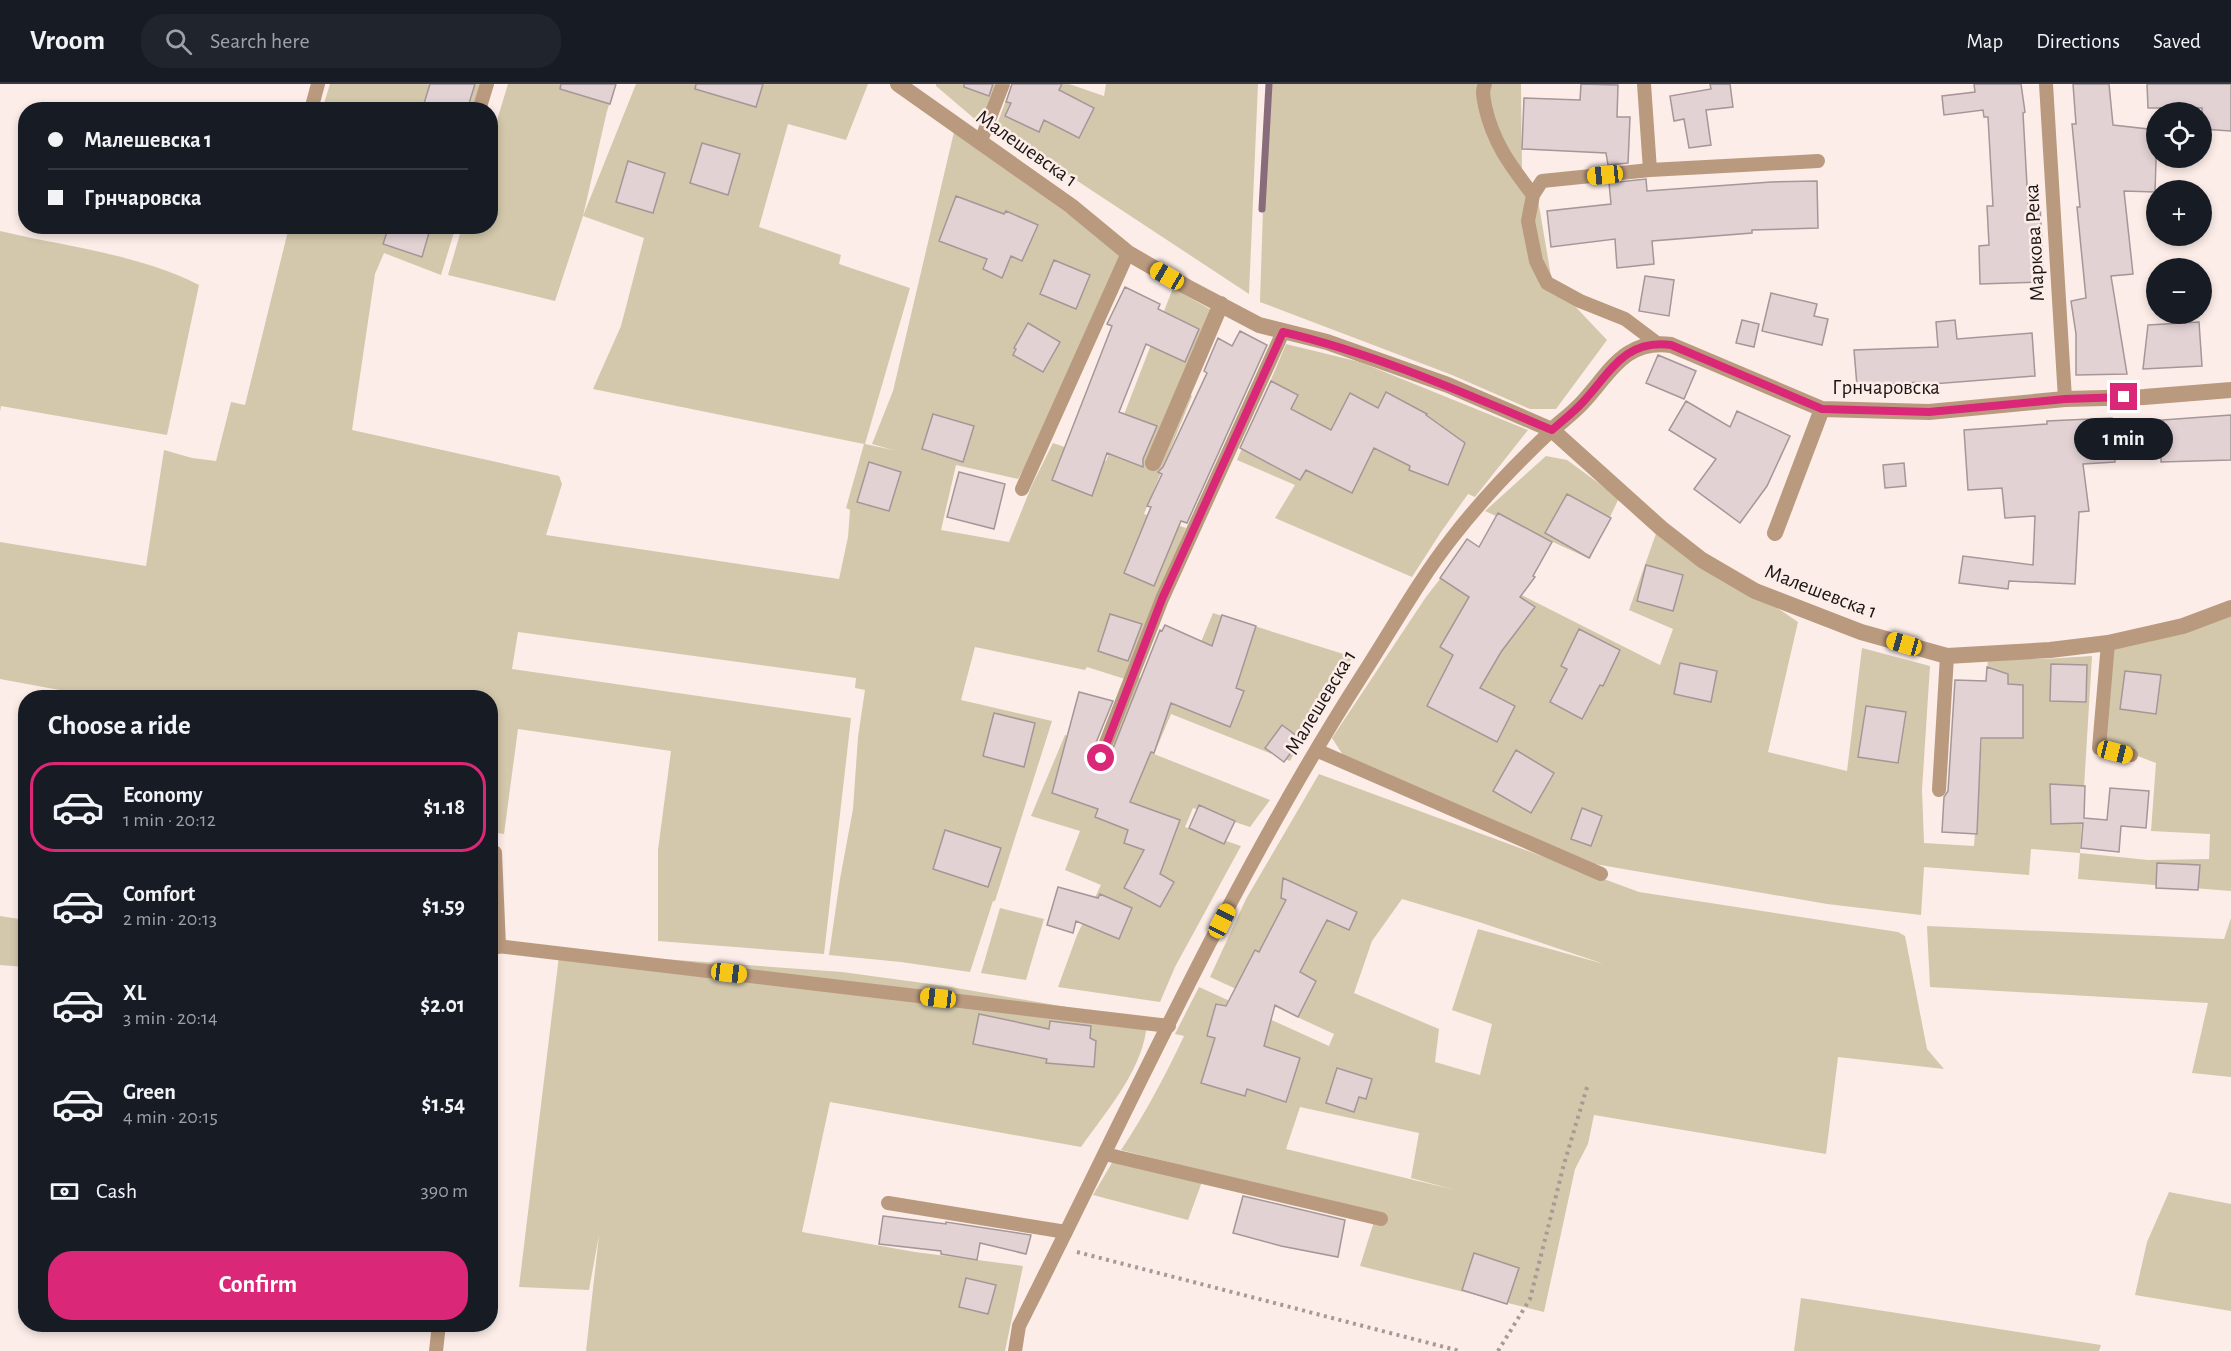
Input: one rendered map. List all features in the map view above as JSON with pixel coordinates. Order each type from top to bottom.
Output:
[{"type":"street","name":"Малешевска 1","points":[[898,84],[1071,206],[1128,253],[1259,325],[1327,342],[1448,385],[1552,430],[1661,528],[1702,560],[1755,591],[1861,632],[1947,656],[2050,650],[2108,643],[2183,626],[2231,608]]},
{"type":"street","points":[[1153,463],[1221,304]]},
{"type":"street","name":"Грнчаровска","points":[[1657,343],[1671,345],[1822,409],[1929,412],[2065,399],[2144,397],[2231,390]]},
{"type":"street","points":[[1552,430],[1583,402],[1607,370],[1636,349],[1657,343]]},
{"type":"street","points":[[1775,533],[1822,409]]},
{"type":"lane","points":[[313,102],[318,84]]},
{"type":"lane","points":[[481,102],[487,84]]},
{"type":"lane","points":[[980,143],[1003,84]]},
{"type":"lane","points":[[1485,84],[1482,91],[1491,130],[1506,159],[1533,195]]},
{"type":"lane","points":[[1644,84],[1650,170]]},
{"type":"lane","name":"Маркова Река","points":[[2046,84],[2065,399]]},
{"type":"lane","points":[[1657,343],[1625,319],[1547,283],[1536,261],[1528,221],[1533,195],[1542,181],[1650,170],[1818,161]]},
{"type":"lane","points":[[1022,489],[1128,253]]},
{"type":"lane","points":[[1101,758],[1162,599],[1283,332]]},
{"type":"lane","name":"Малешевска 1","points":[[1015,1351],[1019,1326],[1169,1026],[1253,859],[1316,750],[1453,536],[1528,452],[1552,430]]},
{"type":"lane","points":[[2108,643],[2099,748],[2131,755]]},
{"type":"lane","points":[[1939,790],[1947,656]]},
{"type":"lane","points":[[1316,750],[1601,874]]},
{"type":"lane","points":[[498,948],[1169,1026]]},
{"type":"lane","points":[[1105,1154],[1381,1219]]},
{"type":"lane","points":[[888,1203],[1066,1232]]},
{"type":"lane","points":[[436,1351],[438,1332]]},
{"type":"path","points":[[1498,1351],[1530,1299],[1564,1164],[1588,1084]]},
{"type":"path","points":[[1058,1248],[1460,1351]]},
{"type":"shaded area","points":[[330,84],[493,84],[487,102],[324,102]]},
{"type":"shaded area","points":[[508,84],[616,84],[607,111],[583,216],[555,301],[448,275],[460,234],[498,234],[498,117]]},
{"type":"shaded area","points":[[636,84],[868,84],[846,140],[788,124],[759,227],[841,255],[839,264],[910,288],[865,444],[893,450],[872,444],[893,391],[954,132],[1124,254],[1040,440],[1018,479],[956,465],[941,530],[1009,542],[1032,485],[1053,443],[1106,461],[1173,288],[1215,312],[1183,391],[1192,396],[1144,514],[1186,528],[1125,679],[1087,667],[1085,670],[975,647],[961,700],[1052,721],[970,972],[829,955],[853,809],[858,737],[865,690],[855,688],[856,678],[518,632],[512,669],[851,718],[824,954],[658,941],[658,850],[671,751],[518,729],[504,834],[498,833],[498,690],[60,690],[0,679],[0,542],[146,566],[164,450],[192,458],[216,461],[231,402],[245,405],[287,234],[454,234],[441,275],[384,253],[375,274],[352,430],[559,476],[562,484],[546,535],[839,579],[848,537],[850,510],[846,508],[864,444],[593,389],[621,326],[644,238],[583,216]]},
{"type":"shaded area","points":[[936,84],[998,84],[983,126],[936,86]]},
{"type":"shaded area","points":[[1012,84],[1069,84],[1104,96],[1106,84],[1258,84],[1249,294],[1038,155],[995,130]]},
{"type":"shaded area","points":[[1267,84],[1521,84],[1522,172],[1537,194],[1552,282],[1607,340],[1556,409],[1530,409],[1452,375],[1260,302]]},
{"type":"shaded area","points":[[0,231],[102,252],[176,274],[199,285],[167,435],[1,406],[0,412]]},
{"type":"shaded area","points":[[1286,344],[1360,362],[1528,430],[1475,497],[1468,494],[1412,577],[1275,518],[1295,485],[1237,460]]},
{"type":"shaded area","points":[[1546,456],[1567,460],[1619,498],[1590,559],[1485,511]]},
{"type":"shaded area","points":[[1658,528],[1798,622],[1768,752],[1847,771],[1862,648],[1930,666],[1922,790],[1924,843],[1974,846],[1988,658],[2044,659],[2092,656],[2080,853],[2031,849],[2029,875],[1924,867],[1921,915],[1827,904],[1583,862],[1343,755],[1332,738],[1426,597],[1454,561],[1660,665],[1673,629],[1629,610]]},
{"type":"shaded area","points":[[1213,613],[1353,657],[1326,697],[1290,761],[1171,714],[1154,754],[1270,800],[1250,827],[1193,808],[1185,827],[1241,846],[1175,967],[1160,1002],[1058,987],[1077,935],[1101,885],[1065,870],[1080,831],[1031,816],[1065,735],[1109,752],[1138,677],[1180,693]]},
{"type":"shaded area","points":[[2231,613],[2231,891],[2078,879],[2080,853],[2148,860],[2209,859],[2210,834],[2151,831],[2156,763],[2101,742],[2107,649]]},
{"type":"shaded area","points":[[1319,774],[1639,892],[1898,932],[1905,936],[1927,1049],[1944,1069],[1838,1057],[1826,1154],[1594,1115],[1588,1144],[1575,1169],[1544,1312],[1360,1266],[1376,1215],[1121,1150],[1170,1066],[1184,1036],[1175,1034],[1199,987],[1329,1046],[1334,1034],[1210,977],[1246,899]],"holes":[[[1402,899],[1479,922],[1604,964],[1478,929],[1452,1010],[1492,1024],[1480,1075],[1435,1062],[1439,1029],[1354,993],[1372,941]],[[1300,1107],[1419,1133],[1411,1178],[1455,1190],[1286,1149]]]},
{"type":"shaded area","points":[[1000,908],[1044,919],[1026,980],[981,973]]},
{"type":"shaded area","points":[[0,916],[18,919],[18,966],[0,965]]},
{"type":"shaded area","points":[[2231,918],[2231,1077],[2192,1073],[2208,1003],[1930,987],[1927,926],[2224,939]]},
{"type":"shaded area","points":[[594,954],[842,972],[945,986],[1147,1021],[1140,1055],[1132,1072],[1081,1147],[830,1102],[802,1232],[915,1252],[1023,1266],[1005,1351],[586,1351],[599,1235],[589,1290],[519,1287],[559,956]]},
{"type":"shaded area","points":[[1113,1161],[1203,1179],[1188,1220],[1093,1195]]},
{"type":"shaded area","points":[[2169,1192],[2231,1204],[2231,1311],[2135,1295],[2147,1242]]},
{"type":"shaded area","points":[[1801,1298],[2101,1345],[2099,1351],[1794,1351]]},
{"type":"building","points":[[430,84],[475,84],[469,102],[424,102]]},
{"type":"building","points":[[561,84],[616,84],[610,104],[560,89]]},
{"type":"building","points":[[696,84],[763,84],[756,107],[695,89]]},
{"type":"building","points":[[964,84],[993,84],[989,96],[964,87]]},
{"type":"building","points":[[1012,84],[1062,84],[1059,90],[1094,108],[1079,138],[1044,120],[1039,132],[1005,116],[1011,103],[1006,102]]},
{"type":"building","points":[[1581,84],[1618,85],[1617,117],[1630,117],[1628,163],[1608,165],[1606,153],[1522,149],[1524,98],[1580,100]]},
{"type":"building","points":[[1710,84],[1730,84],[1733,107],[1706,110],[1711,145],[1689,148],[1684,119],[1674,121],[1670,96],[1711,89]]},
{"type":"building","points":[[1974,84],[2021,84],[2025,112],[2023,113],[2028,204],[2040,204],[2044,282],[1980,284],[1979,246],[1989,245],[1987,206],[1993,206],[1988,117],[1984,117],[1983,110],[1944,115],[1942,96],[1975,92]]},
{"type":"building","points":[[2073,84],[2109,84],[2113,125],[2146,129],[2146,168],[2156,168],[2155,180],[2146,180],[2146,192],[2124,191],[2133,274],[2111,276],[2127,374],[2076,375],[2076,334],[2071,301],[2086,298],[2072,124],[2076,124]]},
{"type":"building","points":[[2147,84],[2231,84],[2231,131],[2212,130],[2212,102],[2148,102]]},
{"type":"building","points":[[702,143],[740,154],[728,195],[690,183]]},
{"type":"building","points":[[628,161],[665,173],[653,213],[616,202]]},
{"type":"building","points":[[1646,179],[1647,191],[1817,181],[1818,228],[1752,230],[1752,233],[1652,241],[1654,264],[1617,268],[1615,239],[1551,247],[1547,211],[1611,204],[1609,183]]},
{"type":"building","points":[[956,196],[1004,214],[1006,211],[1038,225],[1022,261],[1011,256],[1002,278],[983,269],[987,259],[939,241]]},
{"type":"building","points":[[386,234],[429,234],[422,257],[383,244]]},
{"type":"building","points":[[1054,260],[1090,275],[1076,309],[1040,294]]},
{"type":"building","points":[[1645,276],[1674,280],[1669,316],[1639,311]]},
{"type":"building","points":[[1125,287],[1160,304],[1158,309],[1199,329],[1185,362],[1146,344],[1119,412],[1157,426],[1143,459],[1143,467],[1107,453],[1092,496],[1052,480],[1112,326],[1107,324]]},
{"type":"building","points":[[1771,293],[1817,304],[1814,316],[1828,319],[1822,345],[1762,331]]},
{"type":"building","points":[[1742,320],[1759,324],[1754,347],[1736,343]]},
{"type":"building","points":[[1955,320],[1957,339],[2032,333],[2035,376],[1920,385],[1920,382],[1857,386],[1854,350],[1938,347],[1936,322]]},
{"type":"building","points":[[1028,323],[1060,342],[1043,372],[1013,355],[1016,349],[1014,348]]},
{"type":"building","points":[[2199,324],[2202,366],[2143,369],[2148,325]]},
{"type":"building","points":[[1240,331],[1267,345],[1187,523],[1181,521],[1154,586],[1124,573],[1151,507],[1147,506],[1162,474],[1158,472],[1163,467],[1207,373],[1204,371],[1218,338],[1232,346]]},
{"type":"building","points":[[1658,355],[1696,371],[1684,399],[1646,383]]},
{"type":"building","points":[[1271,381],[1298,395],[1291,409],[1331,430],[1350,393],[1378,408],[1386,392],[1427,414],[1465,443],[1448,485],[1409,470],[1410,466],[1374,448],[1352,493],[1306,470],[1300,480],[1240,448]]},
{"type":"building","points":[[1686,401],[1730,427],[1737,411],[1790,436],[1767,486],[1740,523],[1694,489],[1716,459],[1669,430]]},
{"type":"building","points":[[933,414],[974,426],[963,462],[922,449]]},
{"type":"building","points":[[2231,415],[2231,460],[2161,462],[2161,448],[2114,450],[2115,462],[2083,464],[2089,511],[2079,512],[2075,584],[2009,581],[2008,589],[1959,583],[1963,556],[2033,565],[2035,516],[2005,518],[2002,488],[1968,490],[1964,430],[2047,424],[2047,421],[2112,418],[2112,421],[2135,422]]},
{"type":"building","points":[[869,462],[901,472],[889,511],[857,502]]},
{"type":"building","points":[[1904,463],[1906,486],[1885,488],[1883,465]]},
{"type":"building","points":[[959,472],[1005,484],[994,529],[947,517]]},
{"type":"building","points":[[1567,494],[1611,518],[1589,558],[1545,533]]},
{"type":"building","points":[[1498,513],[1552,542],[1533,576],[1535,577],[1520,597],[1535,607],[1501,652],[1480,688],[1515,706],[1497,742],[1427,706],[1453,655],[1440,647],[1469,597],[1440,578],[1467,539],[1479,547]]},
{"type":"building","points":[[1646,565],[1683,575],[1673,611],[1637,601]]},
{"type":"building","points":[[1110,614],[1142,624],[1128,661],[1098,651]]},
{"type":"building","points":[[1222,615],[1256,626],[1236,688],[1244,691],[1230,727],[1171,703],[1154,753],[1151,752],[1130,802],[1180,820],[1160,874],[1174,882],[1160,907],[1124,888],[1144,850],[1124,843],[1128,830],[1095,817],[1098,809],[1052,793],[1079,692],[1113,701],[1091,755],[1093,764],[1102,767],[1108,761],[1160,630],[1162,631],[1165,625],[1212,646]]},
{"type":"building","points":[[1579,629],[1620,650],[1603,686],[1600,685],[1582,719],[1550,702],[1567,669],[1561,666]]},
{"type":"building","points":[[1680,663],[1717,671],[1711,702],[1674,694]]},
{"type":"building","points":[[2051,664],[2087,665],[2086,702],[2050,701]]},
{"type":"building","points":[[1987,667],[2008,674],[2008,684],[2023,685],[2023,738],[1981,738],[1977,834],[1942,832],[1944,797],[1948,791],[1955,680],[1986,681]]},
{"type":"building","points":[[2125,671],[2161,675],[2156,714],[2120,709]]},
{"type":"building","points":[[1866,706],[1906,712],[1898,763],[1858,757]]},
{"type":"building","points":[[994,713],[1035,723],[1024,767],[983,756]]},
{"type":"building","points":[[1282,725],[1301,739],[1284,762],[1265,748]]},
{"type":"building","points":[[1516,750],[1554,773],[1531,813],[1493,791]]},
{"type":"building","points":[[2050,784],[2085,786],[2084,818],[2107,820],[2110,788],[2149,791],[2146,828],[2121,826],[2119,852],[2081,848],[2083,823],[2051,824]]},
{"type":"building","points":[[1199,805],[1235,821],[1224,844],[1189,828]]},
{"type":"building","points":[[1582,808],[1602,816],[1591,846],[1571,839]]},
{"type":"building","points":[[945,830],[1001,848],[988,887],[933,869]]},
{"type":"building","points":[[2157,863],[2200,865],[2198,890],[2156,888]]},
{"type":"building","points":[[1283,878],[1357,912],[1349,930],[1327,920],[1300,972],[1316,981],[1298,1017],[1275,1005],[1264,1046],[1300,1058],[1286,1102],[1247,1089],[1245,1096],[1201,1083],[1215,1038],[1207,1036],[1216,1004],[1226,1006],[1255,950],[1259,952],[1286,900],[1281,898]]},
{"type":"building","points":[[1058,887],[1098,898],[1100,894],[1132,908],[1119,939],[1076,921],[1073,933],[1047,925]]},
{"type":"building","points":[[979,1014],[1049,1029],[1050,1021],[1091,1026],[1090,1038],[1096,1041],[1094,1067],[1046,1063],[1047,1059],[973,1044]]},
{"type":"building","points":[[1337,1068],[1372,1079],[1366,1099],[1359,1097],[1354,1112],[1326,1103]]},
{"type":"building","points":[[1243,1196],[1345,1220],[1338,1257],[1281,1246],[1233,1233]]},
{"type":"building","points":[[883,1216],[946,1224],[946,1222],[1031,1235],[1026,1254],[980,1243],[977,1260],[941,1254],[941,1251],[879,1244]]},
{"type":"building","points":[[1474,1253],[1519,1268],[1507,1304],[1462,1290]]},
{"type":"building","points":[[966,1278],[996,1285],[988,1314],[959,1307]]},
{"type":"waterway","points":[[1262,209],[1269,84]]},
{"type":"route","points":[[1101,758],[1162,599],[1283,332],[1327,342],[1448,385],[1552,430],[1583,402],[1607,370],[1636,349],[1657,343],[1671,345],[1752,377],[1822,409],[1929,412],[2065,399],[2124,397]]}]
